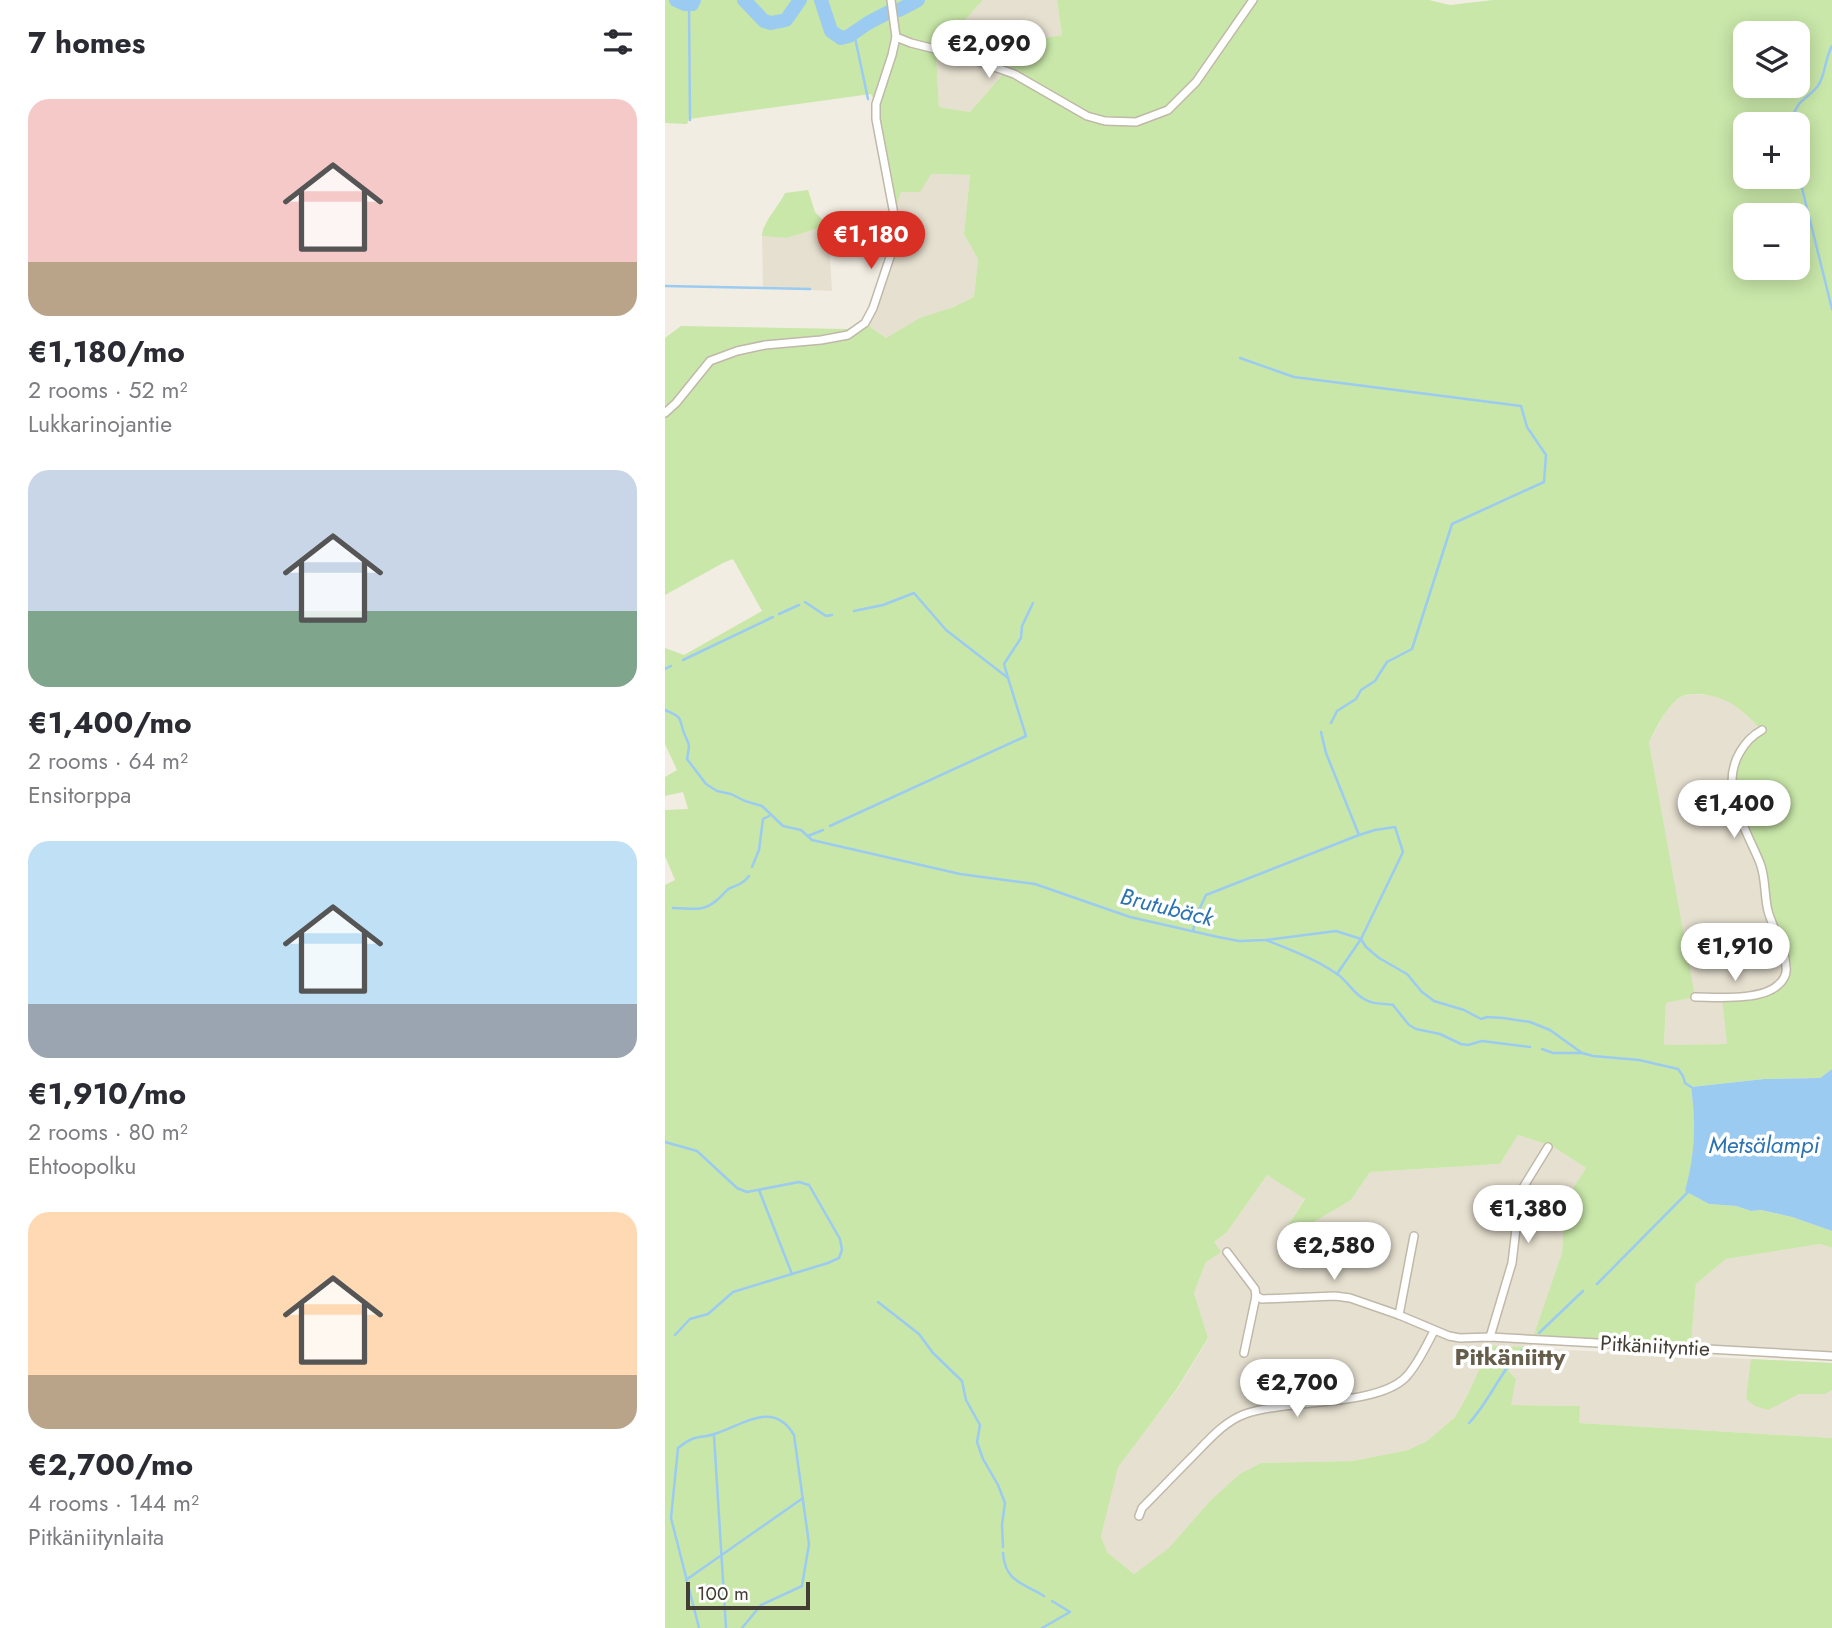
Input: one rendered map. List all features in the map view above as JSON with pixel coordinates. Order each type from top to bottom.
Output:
[{"type":"street","points":[[665,413],[710,361],[765,345],[848,335],[865,323],[893,251],[896,233],[876,119],[876,104],[895,37],[891,0]]},
{"type":"street","points":[[895,37],[1014,74],[1087,116],[1105,121],[1136,122],[1168,110],[1196,82],[1253,0]]},
{"type":"street","points":[[1695,997],[1762,994],[1774,989],[1786,972],[1785,959],[1768,911],[1761,866],[1739,818],[1733,780],[1734,765],[1741,751],[1747,742],[1762,730]]},
{"type":"street","points":[[1490,1337],[1512,1263],[1520,1195],[1548,1147]]},
{"type":"street","points":[[1399,1315],[1414,1236]]},
{"type":"street","points":[[1227,1252],[1255,1289],[1256,1296],[1244,1353]]},
{"type":"street","name":"Pitkäniityntie","points":[[1256,1296],[1262,1299],[1335,1296],[1363,1302],[1434,1331],[1460,1338],[1490,1337],[1832,1356]]},
{"type":"street","points":[[1139,1516],[1142,1508],[1217,1431],[1243,1415],[1267,1409],[1365,1395],[1394,1387],[1417,1362],[1434,1331]]},
{"type":"shaded area","points":[[983,0],[1057,0],[1062,35],[1033,40],[970,112],[939,107],[936,52]]},
{"type":"shaded area","points":[[930,174],[970,175],[964,234],[978,259],[974,297],[886,338],[866,324],[899,237],[896,208],[901,192]]},
{"type":"shaded area","points":[[828,225],[832,291],[763,288],[762,236],[787,238]]},
{"type":"shaded area","points":[[1695,694],[1726,699],[1762,730],[1761,866],[1786,972],[1728,1044],[1664,1045],[1666,1003],[1694,997],[1649,742],[1674,702],[1683,696]]},
{"type":"shaded area","points":[[1518,1135],[1552,1146],[1586,1168],[1565,1201],[1562,1253],[1531,1347],[1832,1363],[1832,1438],[1578,1423],[1580,1406],[1510,1405],[1516,1379],[1469,1392],[1455,1417],[1427,1441],[1408,1450],[1353,1461],[1261,1463],[1211,1500],[1170,1548],[1134,1574],[1107,1552],[1101,1536],[1117,1467],[1176,1391],[1208,1339],[1194,1293],[1214,1242],[1227,1232],[1267,1175],[1305,1198],[1281,1236],[1303,1240],[1314,1222],[1351,1200],[1370,1172],[1500,1164]]},
{"type":"shaded area","points":[[1820,1244],[1832,1248],[1832,1352],[1691,1344],[1696,1284],[1726,1259]]},
{"type":"green space","points":[[665,0],[983,0],[936,52],[939,107],[970,112],[1033,40],[1062,35],[1057,0],[1429,0],[1450,5],[1493,0],[1832,0],[1832,1069],[1820,1078],[1764,1079],[1691,1087],[1694,1139],[1686,1191],[1709,1204],[1736,1206],[1751,1211],[1761,1210],[1832,1231],[1832,1248],[1820,1244],[1726,1259],[1696,1284],[1691,1344],[1534,1335],[1562,1253],[1565,1201],[1586,1168],[1552,1146],[1518,1135],[1500,1164],[1370,1172],[1351,1200],[1314,1222],[1303,1240],[1282,1244],[1281,1236],[1305,1199],[1267,1175],[1227,1232],[1214,1242],[1221,1252],[1206,1262],[1194,1293],[1208,1338],[1176,1390],[1118,1467],[1101,1536],[1107,1552],[1134,1574],[1169,1548],[1211,1500],[1240,1474],[1261,1463],[1353,1461],[1408,1450],[1427,1441],[1455,1417],[1490,1346],[1531,1347],[1508,1371],[1516,1379],[1511,1405],[1580,1406],[1579,1423],[1832,1438],[1832,1628],[665,1628],[665,885],[675,880],[665,856],[665,810],[688,809],[683,792],[665,796],[665,777],[677,770],[665,744],[665,648],[684,655],[762,611],[733,559],[665,595],[665,338],[681,326],[847,329],[866,324],[886,338],[920,318],[974,297],[978,259],[964,234],[970,175],[931,174],[920,192],[901,192],[896,208],[879,120],[882,90],[876,104],[871,94],[689,119],[687,124],[665,123]],"holes":[[[1689,694],[1711,696],[1741,710],[1762,730],[1736,759],[1734,792],[1764,878],[1768,911],[1786,972],[1767,992],[1722,997],[1727,1044],[1664,1045],[1666,1003],[1695,997],[1649,742],[1663,716],[1678,699]]]},
{"type":"green space","points":[[808,190],[815,212],[828,225],[787,238],[762,236],[768,220],[785,193]]},
{"type":"green space","points":[[1751,1359],[1832,1363],[1832,1390],[1825,1394],[1799,1394],[1768,1410],[1755,1406],[1746,1399]]},
{"type":"water","name":"Metsälampi","points":[[1832,1069],[1832,1231],[1761,1210],[1751,1211],[1736,1206],[1709,1204],[1685,1191],[1694,1139],[1691,1087],[1764,1079],[1820,1078]]},
{"type":"waterway","points":[[676,0],[685,4],[692,4],[694,0]]},
{"type":"waterway","points":[[744,0],[764,21],[771,23],[786,20],[800,0]]},
{"type":"waterway","points":[[821,0],[831,31],[841,38],[889,12]]},
{"type":"waterway","points":[[899,10],[918,0]]},
{"type":"waterway","points":[[689,5],[690,120]]},
{"type":"waterway","points":[[854,33],[868,99]]},
{"type":"waterway","points":[[1795,112],[1819,84],[1832,46]]},
{"type":"waterway","points":[[1802,189],[1832,309]]},
{"type":"waterway","points":[[665,286],[810,289]]},
{"type":"waterway","points":[[1240,358],[1294,377],[1521,406],[1527,427],[1546,455],[1544,482],[1452,524],[1412,649],[1387,662],[1375,681],[1361,690],[1356,699],[1337,711],[1331,723]]},
{"type":"waterway","points":[[830,826],[1026,736],[1008,678],[946,630],[914,593],[883,605],[854,611]]},
{"type":"waterway","points":[[805,602],[826,616],[832,615]]},
{"type":"waterway","points":[[1008,678],[1004,664],[1021,638],[1022,626],[1033,603]]},
{"type":"waterway","points":[[779,614],[799,605]]},
{"type":"waterway","points":[[683,660],[773,617]]},
{"type":"waterway","points":[[665,669],[671,666]]},
{"type":"waterway","name":"Brutubäck","points":[[665,710],[680,719],[689,745],[687,759],[706,784],[717,791],[762,806],[783,826],[801,830],[812,840],[960,874],[1035,884],[1130,917],[1239,941],[1336,931],[1361,939],[1379,958],[1407,974],[1422,992],[1434,1001],[1464,1010],[1481,1019],[1487,1017],[1530,1022],[1550,1030],[1582,1053],[1639,1060],[1678,1069],[1685,1083],[1691,1087]]},
{"type":"waterway","points":[[1193,931],[1206,895],[1359,835],[1326,753],[1321,732]]},
{"type":"waterway","points":[[752,867],[759,850],[763,819],[769,816]]},
{"type":"waterway","points":[[1337,974],[1361,939],[1403,852],[1395,827],[1359,835]]},
{"type":"waterway","points":[[808,836],[823,830]]},
{"type":"waterway","points":[[673,908],[706,907],[749,876]]},
{"type":"waterway","points":[[1266,940],[1329,969],[1366,1000],[1393,1005],[1409,1025],[1416,1029],[1440,1034],[1461,1044],[1482,1041],[1530,1047]]},
{"type":"waterway","points":[[1542,1049],[1553,1053],[1582,1053]]},
{"type":"waterway","points":[[665,1142],[697,1151],[737,1188],[747,1192],[799,1182],[809,1185],[840,1239],[842,1250],[839,1258],[828,1263],[733,1292],[708,1314],[690,1319],[675,1335]]},
{"type":"waterway","points":[[759,1190],[792,1274]]},
{"type":"waterway","points":[[1597,1284],[1688,1192]]},
{"type":"waterway","points":[[1539,1333],[1583,1291]]},
{"type":"waterway","points":[[878,1302],[919,1334],[933,1353],[962,1381],[966,1400],[980,1425],[977,1442],[1005,1503],[1003,1547]]},
{"type":"waterway","points":[[1469,1423],[1507,1367],[1522,1350]]},
{"type":"waterway","points":[[699,1628],[671,1518],[678,1448],[695,1438],[767,1417],[786,1424],[794,1435],[809,1544],[802,1586],[761,1605],[742,1628]]},
{"type":"waterway","points":[[714,1436],[726,1628]]},
{"type":"waterway","points":[[686,1580],[803,1498]]},
{"type":"waterway","points":[[1003,1553],[1004,1563],[1011,1576],[1044,1596]]},
{"type":"waterway","points":[[1042,1628],[1070,1612],[1052,1601]]},
{"type":"district","name":"Pitkäniitty","points":[[1510,1357]]}]
